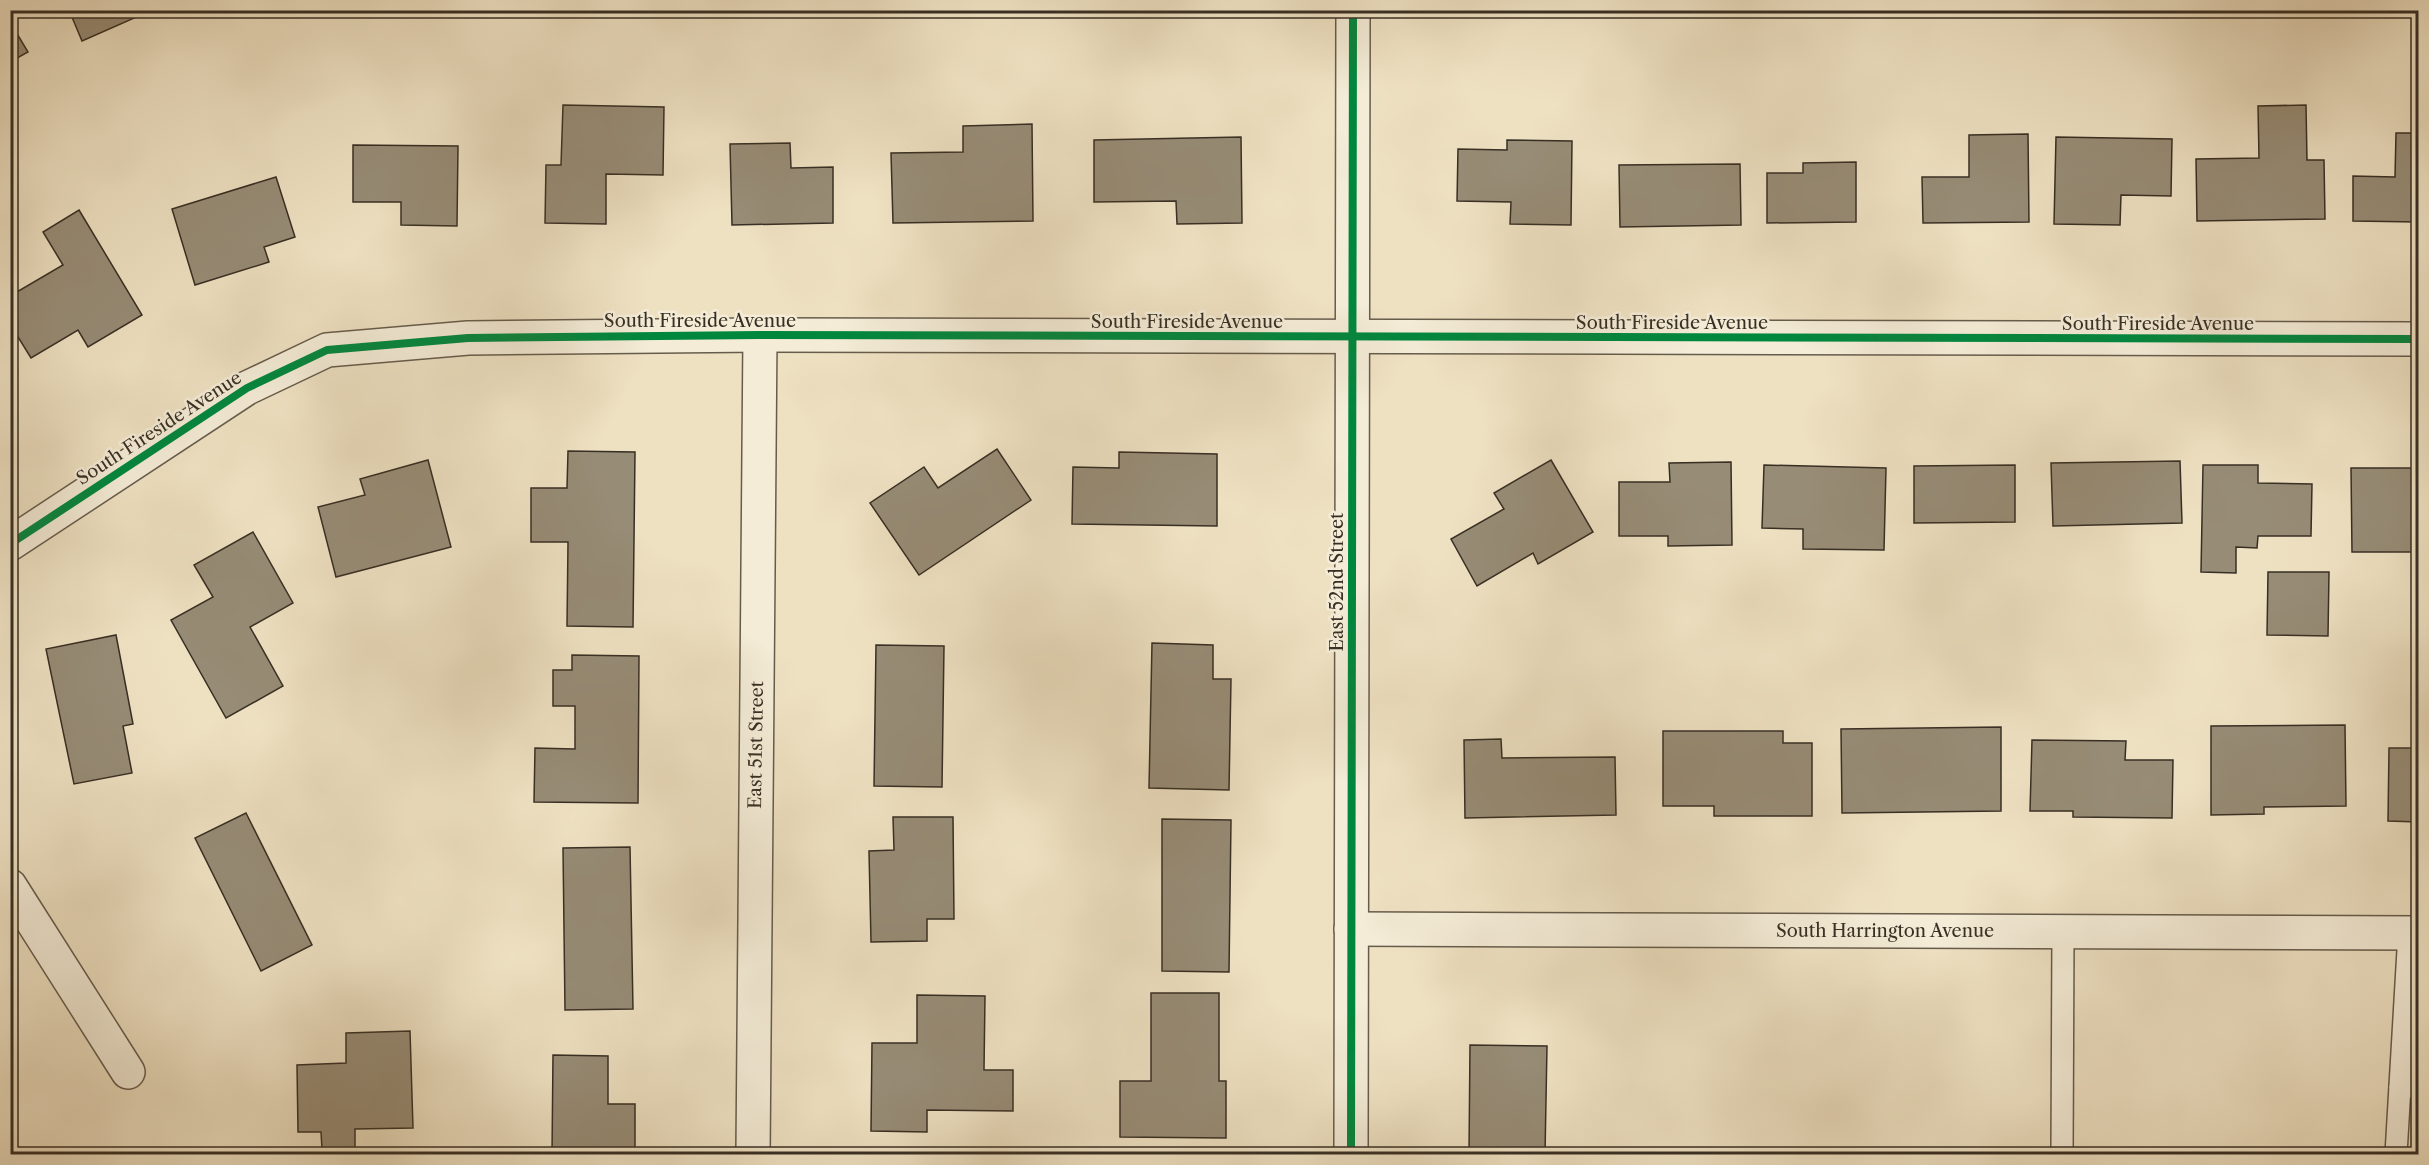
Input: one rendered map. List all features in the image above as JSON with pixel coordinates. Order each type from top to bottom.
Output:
[{"type":"street","name":"East 52nd Street","points":[[1351,1155],[1353,10]]},
{"type":"street","name":"South Fireside Avenue","points":[[10,544],[247,388],[327,350],[468,338],[760,335],[2418,339]]},
{"type":"street","name":"East 51st Street","points":[[753,1155],[760,335]]},
{"type":"street","points":[[10,886],[129,1071]]},
{"type":"street","name":"South Harrington Avenue","points":[[1351,930],[2414,933]]},
{"type":"lane","points":[[2062,1155],[2064,932]]},
{"type":"lane","points":[[2396,1155],[2409,1087],[2414,933]]},
{"type":"building","points":[[69,10],[147,10],[148,12],[82,41]]},
{"type":"building","points":[[10,22],[28,52],[10,62]]},
{"type":"building","points":[[563,105],[664,107],[663,175],[606,174],[606,224],[545,223],[546,165],[561,165]]},
{"type":"building","points":[[2306,105],[2307,160],[2324,160],[2325,219],[2197,221],[2196,159],[2259,158],[2258,106]]},
{"type":"building","points":[[1032,124],[1033,221],[893,223],[891,153],[963,152],[963,126]]},
{"type":"building","points":[[2396,133],[2418,133],[2418,222],[2353,221],[2353,176],[2395,177]]},
{"type":"building","points":[[2028,134],[2029,222],[1923,223],[1922,177],[1969,177],[1969,135]]},
{"type":"building","points":[[1241,137],[1242,223],[1177,224],[1176,201],[1094,202],[1094,140]]},
{"type":"building","points":[[2056,137],[2172,139],[2171,196],[2121,195],[2120,225],[2054,224]]},
{"type":"building","points":[[1507,140],[1572,141],[1571,225],[1510,224],[1511,202],[1457,201],[1458,149],[1507,150]]},
{"type":"building","points":[[790,143],[791,168],[833,167],[833,223],[732,225],[730,144]]},
{"type":"building","points":[[353,145],[458,146],[457,226],[401,225],[401,202],[353,202]]},
{"type":"building","points":[[1856,162],[1856,222],[1767,223],[1767,173],[1803,173],[1803,163]]},
{"type":"building","points":[[1740,164],[1741,225],[1620,227],[1619,165]]},
{"type":"building","points":[[276,177],[295,237],[264,247],[269,262],[195,285],[172,209]]},
{"type":"building","points":[[79,210],[142,315],[88,347],[78,330],[31,358],[10,324],[10,296],[63,265],[43,232]]},
{"type":"building","points":[[997,449],[1031,500],[919,575],[870,503],[924,467],[938,488]]},
{"type":"building","points":[[568,451],[635,452],[633,627],[567,626],[568,542],[531,542],[531,488],[567,488]]},
{"type":"building","points":[[1119,452],[1217,454],[1217,526],[1072,524],[1073,467],[1119,468]]},
{"type":"building","points":[[428,460],[451,547],[336,577],[318,507],[365,495],[360,479]]},
{"type":"building","points":[[1551,460],[1593,532],[1538,564],[1533,553],[1477,586],[1451,539],[1504,509],[1494,493]]},
{"type":"building","points":[[2180,461],[2182,523],[2053,526],[2051,463]]},
{"type":"building","points":[[1731,462],[1732,545],[1668,546],[1668,536],[1619,536],[1619,482],[1670,482],[1669,463]]},
{"type":"building","points":[[1764,465],[1886,468],[1884,550],[1803,549],[1803,529],[1762,528]]},
{"type":"building","points":[[2015,465],[2015,522],[1914,523],[1914,466]]},
{"type":"building","points":[[2203,465],[2258,465],[2258,483],[2312,484],[2311,536],[2258,536],[2257,548],[2236,547],[2236,573],[2201,572]]},
{"type":"building","points":[[2351,468],[2418,468],[2417,552],[2352,552]]},
{"type":"building","points":[[253,532],[293,603],[250,627],[283,686],[226,718],[171,620],[213,597],[194,565]]},
{"type":"building","points":[[2268,572],[2329,572],[2328,636],[2267,635]]},
{"type":"building","points":[[116,635],[133,724],[123,726],[132,773],[74,784],[46,649]]},
{"type":"building","points":[[1152,643],[1213,645],[1213,679],[1231,679],[1229,790],[1149,788]]},
{"type":"building","points":[[876,645],[944,646],[942,787],[874,786]]},
{"type":"building","points":[[572,655],[639,656],[638,803],[534,802],[535,748],[575,749],[575,706],[553,706],[553,670],[572,670]]},
{"type":"building","points":[[2345,725],[2346,806],[2264,807],[2264,814],[2211,815],[2211,726]]},
{"type":"building","points":[[2001,727],[2001,811],[1842,813],[1841,729]]},
{"type":"building","points":[[1663,731],[1783,731],[1783,743],[1812,743],[1812,816],[1714,816],[1714,806],[1663,806]]},
{"type":"building","points":[[1501,739],[1502,758],[1615,757],[1616,815],[1465,818],[1464,740]]},
{"type":"building","points":[[2032,740],[2126,741],[2125,760],[2173,760],[2172,818],[2073,817],[2073,811],[2030,811]]},
{"type":"building","points":[[2389,748],[2418,748],[2418,822],[2388,821]]},
{"type":"building","points":[[246,813],[312,945],[261,971],[195,838]]},
{"type":"building","points":[[893,817],[953,817],[954,919],[927,919],[927,941],[871,942],[869,851],[894,850]]},
{"type":"building","points":[[1162,819],[1231,820],[1229,972],[1162,971]]},
{"type":"building","points":[[630,847],[633,1009],[565,1010],[563,848]]},
{"type":"building","points":[[1151,993],[1219,993],[1219,1081],[1226,1081],[1226,1138],[1120,1137],[1120,1081],[1151,1081]]},
{"type":"building","points":[[917,995],[985,996],[984,1070],[1013,1070],[1013,1111],[927,1110],[927,1132],[871,1131],[872,1043],[917,1043]]},
{"type":"building","points":[[410,1031],[413,1128],[355,1129],[355,1149],[322,1149],[321,1132],[298,1132],[297,1065],[346,1063],[346,1033]]},
{"type":"building","points":[[1470,1045],[1547,1046],[1545,1154],[1469,1154]]},
{"type":"building","points":[[553,1055],[608,1056],[608,1104],[635,1104],[635,1154],[552,1154]]},
{"type":"cycle path","points":[[1351,1154],[1353,10]]},
{"type":"cycle path","points":[[10,544],[247,388],[327,350],[468,338],[760,335],[2418,339]]}]
